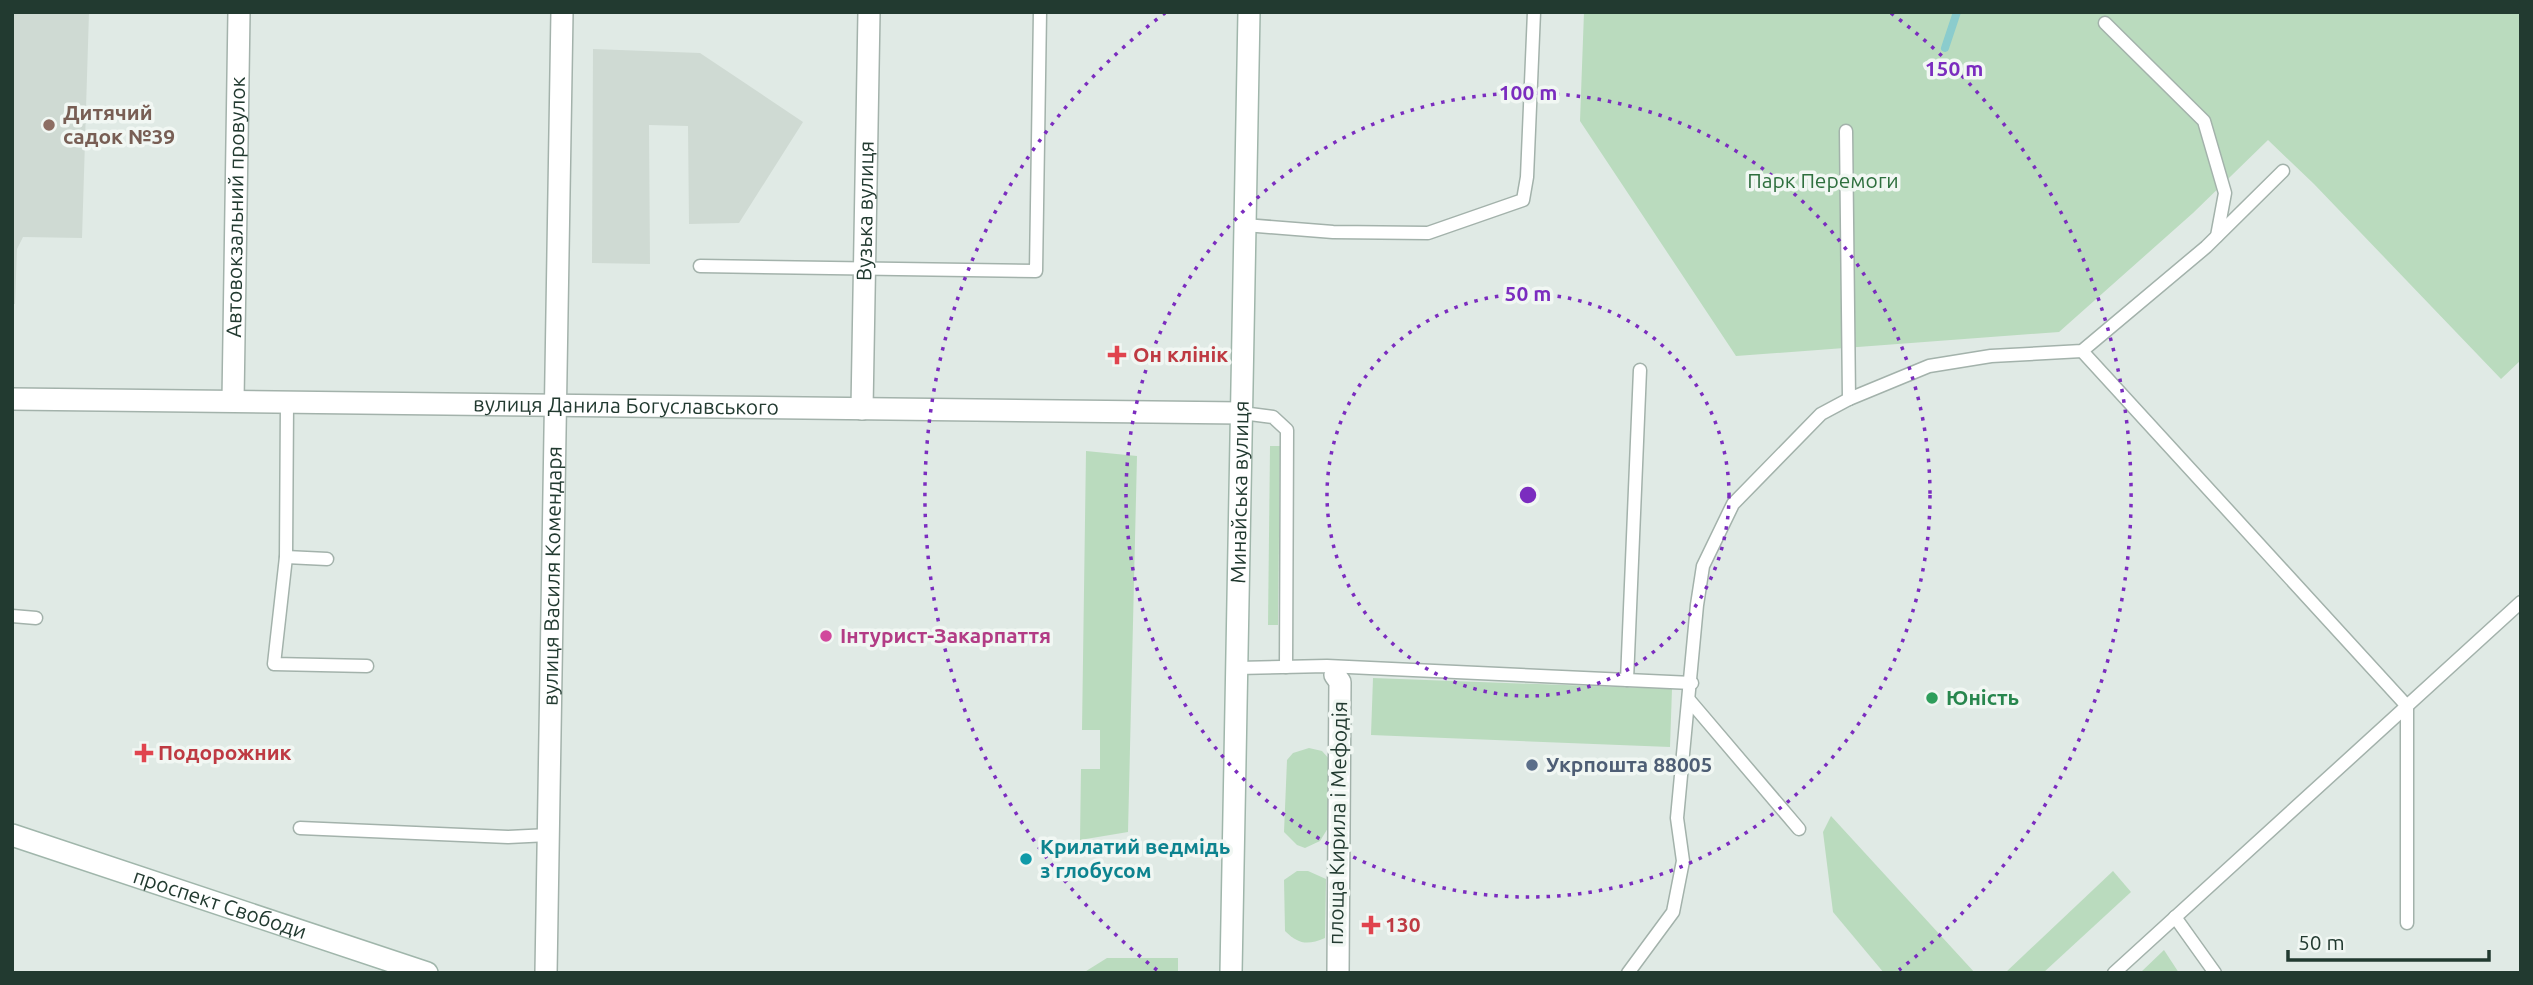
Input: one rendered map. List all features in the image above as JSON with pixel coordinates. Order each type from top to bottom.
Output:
[{"type":"street","name":"Автовокзальний провулок","points":[[233,401],[239,12]]},
{"type":"street","name":"вулиця Василя Комендаря","points":[[546,973],[562,12]]},
{"type":"street","name":"Вузька вулиця","points":[[862,409],[869,12]]},
{"type":"street","name":"Минайська вулиця","points":[[1231,973],[1250,12]]},
{"type":"street","name":"вулиця Данила Богуславського","points":[[12,399],[1242,413]]},
{"type":"street","name":"площа Кирила і Мефодія","points":[[1335,676],[1340,682],[1338,973]]},
{"type":"street","name":"проспект Свободи","points":[[12,835],[427,973]]},
{"type":"lane","points":[[700,266],[1036,271],[1041,12]]},
{"type":"lane","points":[[1245,225],[1333,232],[1428,233],[1523,200],[1534,12]]},
{"type":"lane","points":[[2105,23],[2204,121],[2225,193],[2217,236]]},
{"type":"lane","points":[[1846,131],[1849,399]]},
{"type":"lane","points":[[1628,973],[1673,912],[1684,861],[1677,818],[1703,566],[1732,504],[1821,414],[1849,399],[1929,366],[1991,356],[2082,351],[2217,236],[2283,171]]},
{"type":"lane","points":[[2082,351],[2407,706],[2407,923]]},
{"type":"lane","points":[[1627,680],[1640,370]]},
{"type":"lane","points":[[287,402],[286,557],[274,664],[367,666]]},
{"type":"lane","points":[[1242,413],[1273,417],[1287,430],[1286,667]]},
{"type":"lane","points":[[286,557],[327,559]]},
{"type":"lane","points":[[2114,973],[2521,602]]},
{"type":"lane","points":[[12,616],[36,618]]},
{"type":"lane","points":[[1237,668],[1327,666],[1692,683]]},
{"type":"lane","points":[[1690,701],[1799,829]]},
{"type":"lane","points":[[300,828],[508,837],[549,835]]},
{"type":"lane","points":[[2175,917],[2215,973]]},
{"type":"shaded area","name":"Дитячий садок №39","points":[[12,12],[89,12],[82,238],[23,237],[17,249],[15,304],[12,304]]},
{"type":"shaded area","points":[[593,49],[700,53],[803,122],[739,223],[689,224],[688,126],[649,125],[650,264],[592,263]]},
{"type":"green space","name":"Парк Перемоги","points":[[1584,12],[2521,12],[2521,360],[2501,379],[2314,184],[2268,140],[2193,213],[2059,332],[1736,356],[1580,121]]},
{"type":"green space","points":[[1270,446],[1280,446],[1278,625],[1268,625]]},
{"type":"green space","points":[[1086,451],[1137,456],[1128,832],[1080,840],[1081,769],[1100,769],[1100,730],[1082,730]]},
{"type":"green space","points":[[1373,678],[1672,689],[1670,747],[1371,735]]},
{"type":"green space","points":[[1309,748],[1322,751],[1331,761],[1328,828],[1320,841],[1305,848],[1297,845],[1284,832],[1287,760],[1293,753]]},
{"type":"green space","points":[[1831,816],[1975,973],[1884,973],[1833,912],[1823,832]]},
{"type":"green space","points":[[1297,871],[1308,871],[1326,879],[1325,938],[1314,942],[1299,941],[1285,931],[1284,880]]},
{"type":"green space","points":[[2113,871],[2131,892],[2043,973],[2005,973]]},
{"type":"green space","points":[[2164,950],[2179,973],[2140,973]]},
{"type":"green space","points":[[1107,958],[1178,958],[1178,973],[1083,973]]},
{"type":"waterway","points":[[1945,48],[1957,12]]},
{"type":"place","name":"Дитячий садок №39","points":[[49,125]]},
{"type":"place","name":"Он клінік","points":[[1117,355]]},
{"type":"place","name":"Інтурист-Закарпаття","points":[[826,636]]},
{"type":"place","name":"Юність","points":[[1932,698]]},
{"type":"place","name":"Подорожник","points":[[144,753]]},
{"type":"place","name":"Укрпошта 88005","points":[[1532,765]]},
{"type":"place","name":"Крилатий ведмідь з глобусом","points":[[1026,859]]},
{"type":"place","name":"130","points":[[1371,925]]}]
